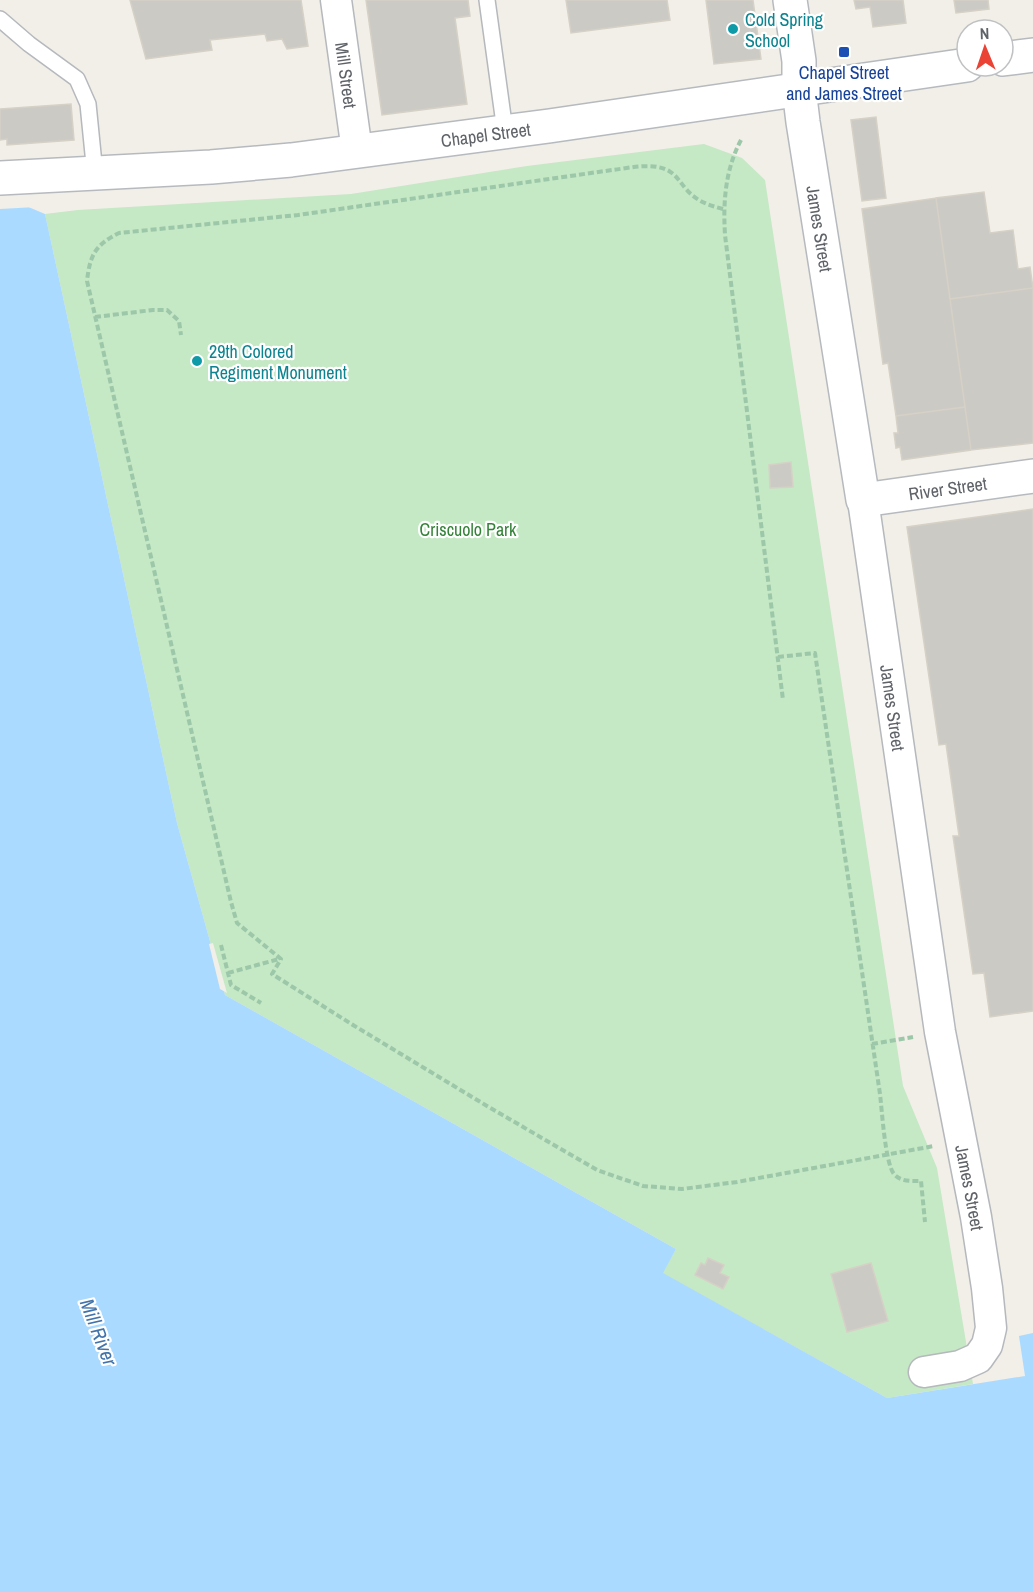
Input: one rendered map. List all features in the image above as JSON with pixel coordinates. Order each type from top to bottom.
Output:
[{"type":"main road","name":"James Street","points":[[790,0],[799,62],[803,122],[863,500]]},
{"type":"main road","points":[[1015,57],[1033,55]]},
{"type":"main road","name":"Chapel Street","points":[[0,178],[258,164],[357,152],[955,66]]},
{"type":"main road","name":"River Street","points":[[863,500],[1033,476]]},
{"type":"street","name":"Mill Street","points":[[336,0],[357,152]]},
{"type":"street","name":"James Street","points":[[863,500],[940,1032],[979,1237],[991,1328],[987,1345],[978,1358],[960,1366],[924,1372]]},
{"type":"lane","points":[[487,0],[505,131]]},
{"type":"lane","points":[[0,19],[29,44],[77,79],[88,104],[94,174]]},
{"type":"path","points":[[741,140],[725,188],[723,208],[783,700]]},
{"type":"path","points":[[281,958],[237,923],[231,902],[87,281],[89,261],[106,240],[119,233],[298,215],[648,166],[668,170],[695,198],[723,208]]},
{"type":"path","points":[[95,317],[141,309],[167,310],[179,321],[181,335]]},
{"type":"path","points":[[778,657],[814,653],[888,1155],[895,1175],[903,1180],[921,1181],[925,1222]]},
{"type":"path","points":[[220,945],[231,985],[261,1003]]},
{"type":"path","points":[[228,974],[281,958]]},
{"type":"path","points":[[281,958],[272,974],[487,1107],[597,1170],[644,1186],[682,1189],[737,1182],[960,1141]]},
{"type":"path","points":[[872,1044],[940,1032]]},
{"type":"green space","name":"Criscuolo Park","points":[[704,144],[742,158],[765,180],[903,1086],[937,1168],[973,1384],[887,1398],[662,1273],[676,1249],[225,995],[177,823],[45,214],[78,210],[351,194],[527,166]]},
{"type":"water","name":"Mill River","points":[[0,195],[45,214],[177,823],[225,995],[676,1249],[663,1273],[887,1398],[1025,1376],[1019,1336],[1033,1333],[1033,1592],[0,1592]]},
{"type":"pier","points":[[1,192],[36,207],[0,209]]},
{"type":"pier","points":[[213,943],[227,993],[220,989],[209,944]]},
{"type":"building","points":[[130,0],[301,0],[308,46],[287,49],[282,39],[267,41],[265,34],[210,40],[212,50],[146,59]]},
{"type":"building","points":[[366,0],[468,0],[470,16],[455,18],[467,104],[382,115]]},
{"type":"building","points":[[566,0],[667,0],[670,20],[571,33]]},
{"type":"building","name":"Cold Spring School","points":[[706,0],[753,0],[761,59],[714,64]]},
{"type":"building","points":[[854,0],[903,0],[906,23],[873,27],[870,7],[856,9]]},
{"type":"building","points":[[954,0],[988,0],[989,9],[956,13]]},
{"type":"building","points":[[71,104],[74,140],[7,145],[7,139],[0,140],[0,109]]},
{"type":"building","points":[[876,117],[886,198],[862,201],[851,120]]},
{"type":"building","points":[[984,192],[990,233],[1013,230],[1018,269],[1030,267],[1033,288],[950,299],[936,198]]},
{"type":"building","points":[[936,198],[965,407],[896,416],[888,363],[883,364],[862,209]]},
{"type":"building","points":[[1033,288],[1033,443],[971,450],[950,299]]},
{"type":"building","points":[[965,407],[971,450],[902,460],[900,447],[896,448],[894,433],[898,433],[896,416]]},
{"type":"building","points":[[791,462],[793,487],[770,488],[769,465]]},
{"type":"building","points":[[1033,509],[1033,1011],[990,1017],[984,973],[973,974],[953,836],[959,836],[946,744],[939,745],[907,527]]},
{"type":"building","points":[[708,1258],[724,1265],[720,1273],[729,1277],[723,1289],[695,1275],[701,1263],[705,1265]]},
{"type":"building","points":[[871,1263],[888,1321],[847,1332],[831,1274]]},
{"type":"place","name":"Cold Spring School","points":[[733,29]]},
{"type":"place","name":"Chapel Street and James Street","points":[[844,52]]},
{"type":"place","name":"29th Colored Regiment Monument","points":[[197,361]]}]
